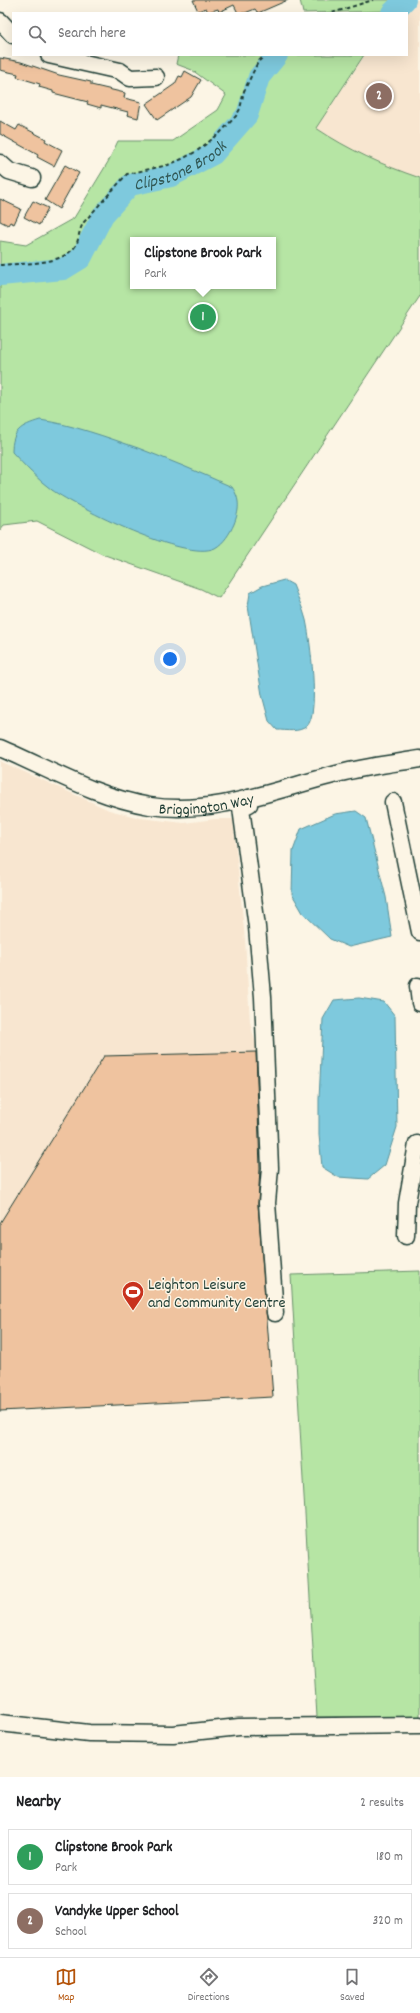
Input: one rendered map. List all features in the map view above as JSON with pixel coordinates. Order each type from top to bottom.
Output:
[{"type":"street","points":[[53,56],[120,71],[130,78],[156,77]]},
{"type":"street","points":[[0,163],[9,171],[32,178]]},
{"type":"street","name":"Briggington Way","points":[[0,748],[78,784],[117,798],[150,806],[183,808],[219,805],[346,772],[420,759]]},
{"type":"street","points":[[248,798],[249,804],[242,808],[258,927],[263,998],[270,1168],[267,1203],[275,1313]]},
{"type":"street","points":[[393,802],[417,897],[420,932]]},
{"type":"street","points":[[418,986],[420,1003]]},
{"type":"street","points":[[406,1236],[407,1203],[419,1140]]},
{"type":"street","points":[[0,1723],[89,1733],[166,1734],[239,1727],[420,1725]]},
{"type":"path","points":[[335,12],[374,0]]},
{"type":"path","points":[[0,265],[53,261],[66,256],[77,244],[78,231],[84,222],[127,174],[162,166],[182,159],[197,151],[220,133],[236,116],[240,109],[244,91],[258,62],[264,56]]},
{"type":"shaded area","points":[[411,0],[420,0],[420,178],[396,170],[344,147],[316,128],[364,56],[408,56],[408,12],[398,12]]},
{"type":"shaded area","points":[[0,761],[109,810],[140,818],[184,823],[215,819],[233,819],[245,940],[250,1022],[258,1052],[206,1054],[0,1223]]},
{"type":"green space","points":[[300,0],[400,0],[388,11],[303,12]]},
{"type":"green space","points":[[178,56],[271,56],[255,76],[244,111],[210,150],[171,172],[130,182],[100,212],[78,256],[62,266],[0,272],[0,241],[26,245],[74,218],[108,162],[118,141],[173,141],[218,110],[226,95],[192,70],[176,64]]},
{"type":"green space","points":[[276,56],[363,56],[316,128],[366,156],[392,168],[420,178],[420,296],[219,598],[201,589],[102,554],[37,521],[4,525],[0,530],[0,275],[63,269],[81,258],[103,215],[130,185],[171,176],[213,154],[247,115],[259,77]]},
{"type":"green space","points":[[420,1271],[420,1717],[317,1717],[291,1275]]},
{"type":"water","points":[[40,420],[78,428],[138,448],[232,487],[237,496],[238,510],[229,534],[224,541],[215,548],[201,550],[181,547],[158,541],[132,531],[84,509],[65,498],[41,481],[12,452],[12,445],[19,430],[28,424]]},
{"type":"water","points":[[284,580],[293,585],[305,616],[310,642],[313,675],[313,707],[311,719],[304,728],[292,731],[277,730],[269,721],[262,695],[248,606],[250,593],[262,586]]},
{"type":"water","points":[[356,811],[366,818],[386,897],[392,937],[349,947],[330,939],[303,913],[292,894],[293,851],[301,829],[335,814]]},
{"type":"water","points":[[359,998],[384,1002],[395,1016],[397,1127],[385,1165],[368,1179],[338,1177],[322,1167],[319,1135],[319,1099],[323,1019],[334,1000]]},
{"type":"building","points":[[193,0],[288,0],[260,12],[257,12],[255,9],[248,12],[238,12],[234,5],[219,12],[218,9],[208,12],[206,8],[198,11]]},
{"type":"building","points":[[0,58],[21,62],[59,75],[91,82],[91,85],[125,93],[124,98],[141,102],[138,118],[127,115],[128,112],[101,105],[101,108],[87,104],[88,102],[53,93],[53,91],[39,87],[40,84],[17,77],[18,74],[0,70]]},
{"type":"building","points":[[185,71],[201,80],[191,97],[157,120],[146,104],[175,84],[179,76],[182,77]]},
{"type":"building","points":[[0,121],[16,130],[19,125],[46,139],[45,141],[62,150],[54,166],[37,157],[38,155],[0,134]]},
{"type":"building","points":[[65,165],[79,173],[59,209],[45,200]]},
{"type":"building","points":[[0,199],[21,209],[14,224],[10,222],[8,225],[0,221]]},
{"type":"building","points":[[33,201],[48,208],[39,225],[24,217]]},
{"type":"building","name":"Leighton Leisure and Community Centre","points":[[256,1052],[260,1168],[258,1204],[273,1397],[0,1411],[0,1223],[104,1056]]},
{"type":"waterway","name":"Clipstone Brook","points":[[393,12],[405,0]]},
{"type":"waterway","name":"Clipstone Brook","points":[[0,275],[63,269],[81,258],[103,215],[130,185],[171,176],[213,154],[247,115],[259,77],[276,56]]},
{"type":"place","name":"Vandyke Upper School","points":[[379,96]]},
{"type":"place","name":"Clipstone Brook Park","points":[[203,317]]},
{"type":"place","name":"Leighton Leisure and Community Centre","points":[[133,1312]]}]
